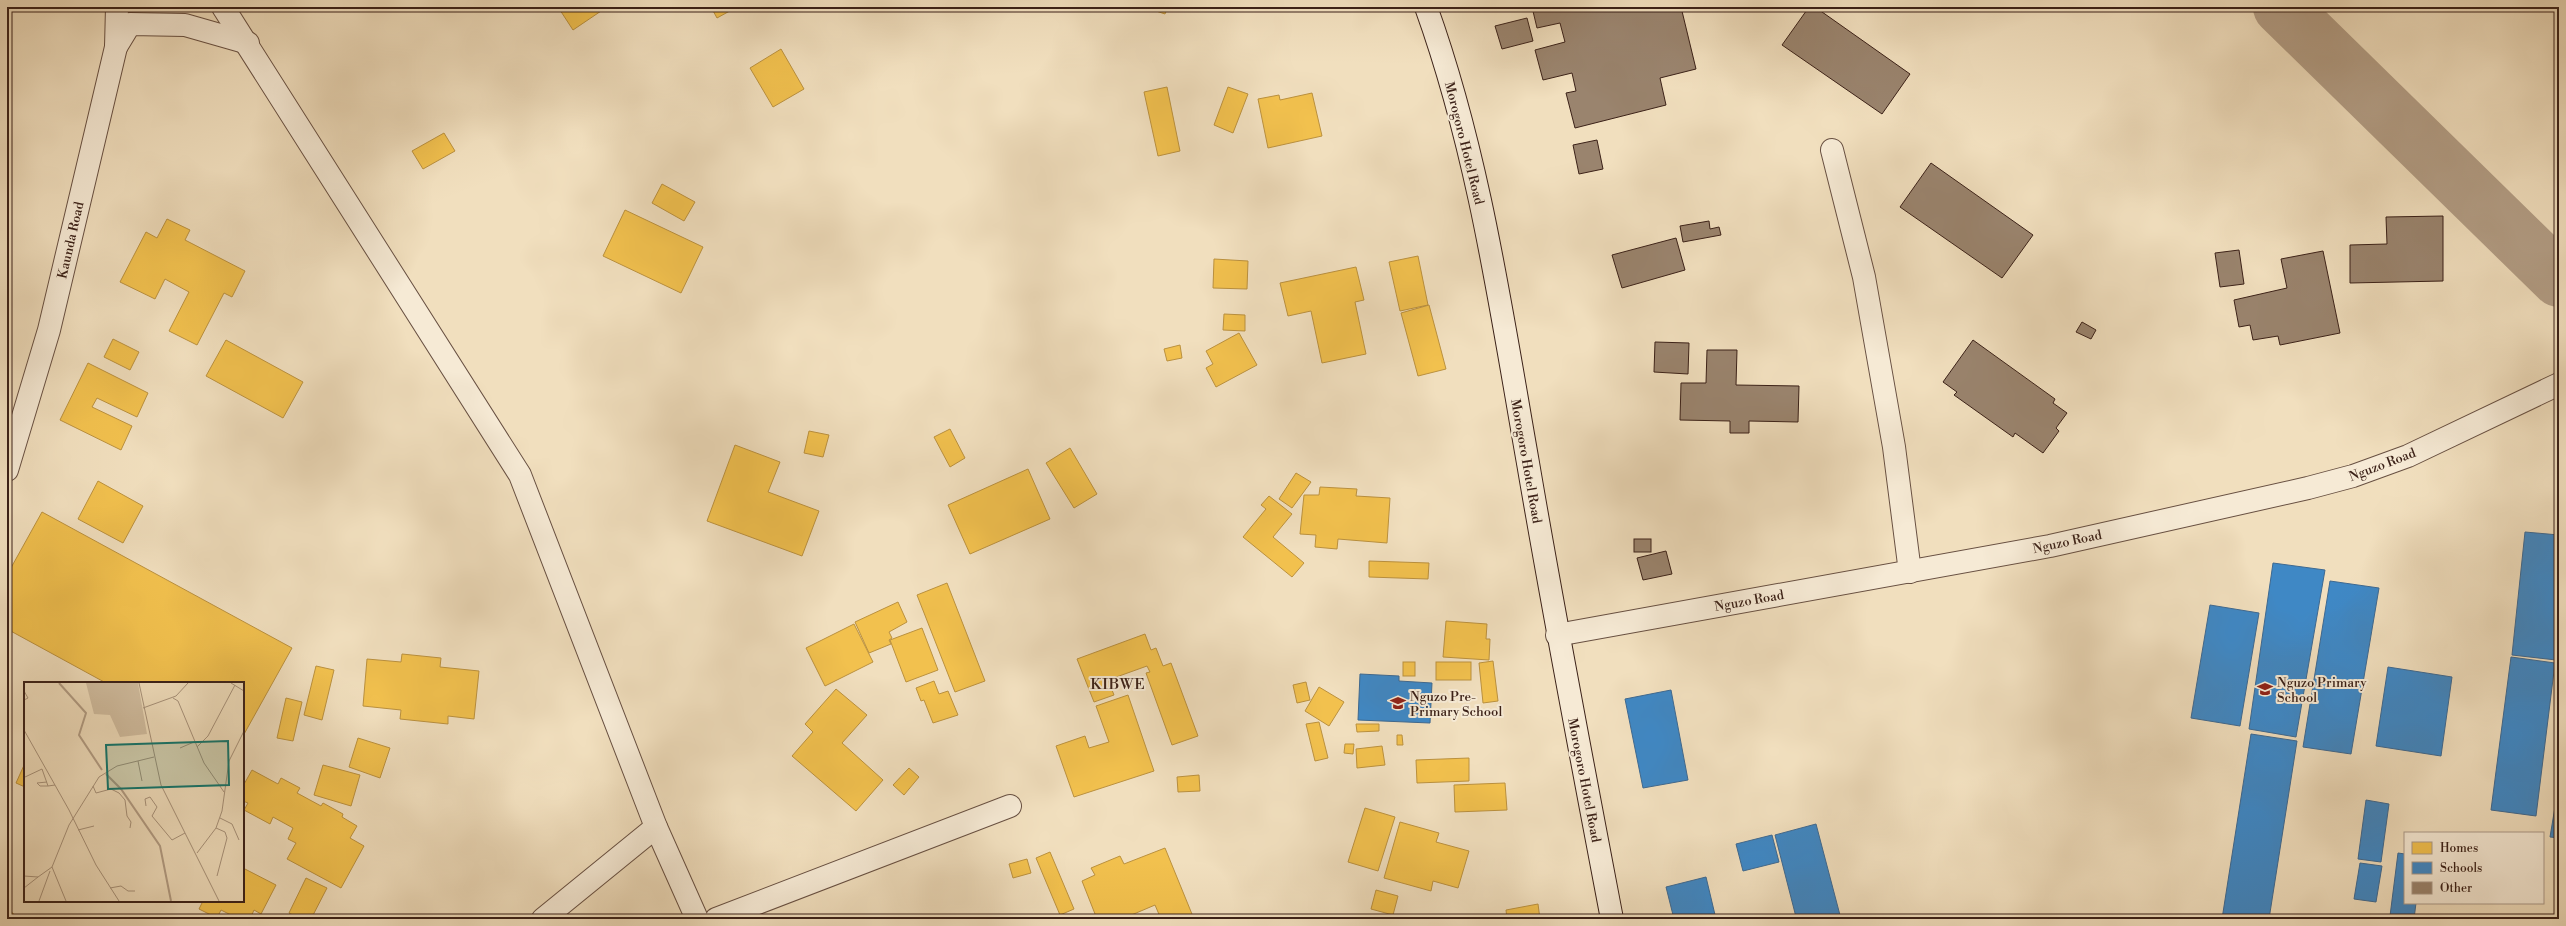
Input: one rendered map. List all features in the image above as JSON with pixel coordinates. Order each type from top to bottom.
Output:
[{"type":"street","name":"Kaunda Road","points":[[7,470],[49,330],[116,46],[117,7]]},
{"type":"street","points":[[223,7],[248,43],[520,476],[656,827],[697,919]]},
{"type":"street","name":"Morogoro Hotel Road","points":[[1426,7],[1442,50],[1467,140],[1502,315],[1557,635],[1612,919]]},
{"type":"street","points":[[116,46],[130,24],[150,23],[185,25],[248,43]]},
{"type":"street","points":[[1832,150],[1864,278],[1894,447],[1910,572]]},
{"type":"street","name":"Nguzo Road","points":[[1557,635],[2050,546],[2353,476],[2408,456],[2559,384]]},
{"type":"street","points":[[716,919],[1010,806]]},
{"type":"street","points":[[543,919],[656,827]]},
{"type":"building: Homes","points":[[558,7],[607,7],[573,30]]},
{"type":"building: Homes","points":[[711,7],[737,7],[717,18]]},
{"type":"building: Homes","points":[[1144,7],[1168,7],[1165,14]]},
{"type":"building: Homes","points":[[781,49],[804,89],[773,107],[750,68]]},
{"type":"building: Homes","points":[[1167,87],[1180,151],[1158,156],[1144,92]]},
{"type":"building: Homes","points":[[1228,87],[1248,94],[1233,133],[1214,125]]},
{"type":"building: Homes","points":[[1312,93],[1322,136],[1268,148],[1258,99],[1279,95],[1280,100]]},
{"type":"building: Homes","points":[[444,133],[455,151],[423,169],[412,151]]},
{"type":"building: Homes","points":[[662,184],[695,202],[684,221],[652,203]]},
{"type":"building: Homes","points":[[625,210],[703,247],[681,293],[603,256]]},
{"type":"building: Homes","points":[[167,219],[190,230],[185,240],[245,271],[232,297],[224,293],[197,345],[169,331],[189,292],[165,279],[155,299],[120,282],[146,232],[157,238]]},
{"type":"building: Homes","points":[[1418,256],[1428,305],[1400,311],[1389,262]]},
{"type":"building: Homes","points":[[1214,259],[1248,261],[1247,289],[1213,288]]},
{"type":"building: Homes","points":[[1356,267],[1364,300],[1355,302],[1366,354],[1322,363],[1311,311],[1288,316],[1280,283]]},
{"type":"building: Homes","points":[[1429,305],[1446,369],[1418,376],[1401,313]]},
{"type":"building: Homes","points":[[1224,314],[1245,315],[1245,331],[1223,330]]},
{"type":"building: Homes","points":[[1239,333],[1257,365],[1216,387],[1206,368],[1213,364],[1206,351]]},
{"type":"building: Homes","points":[[113,339],[139,352],[130,370],[104,357]]},
{"type":"building: Homes","points":[[226,340],[303,382],[283,418],[206,376]]},
{"type":"building: Homes","points":[[1180,345],[1182,358],[1167,361],[1164,349]]},
{"type":"building: Homes","points":[[88,363],[148,393],[137,417],[97,398],[92,407],[132,426],[121,450],[60,420]]},
{"type":"building: Homes","points":[[950,429],[965,458],[950,467],[934,437]]},
{"type":"building: Homes","points":[[809,431],[829,435],[823,457],[804,453]]},
{"type":"building: Homes","points":[[735,445],[780,462],[768,492],[819,511],[802,556],[707,521]]},
{"type":"building: Homes","points":[[1070,448],[1097,494],[1074,508],[1046,463]]},
{"type":"building: Homes","points":[[1028,469],[1050,519],[970,554],[948,505]]},
{"type":"building: Homes","points":[[1296,473],[1311,482],[1292,508],[1279,499]]},
{"type":"building: Homes","points":[[98,481],[143,506],[123,543],[78,519]]},
{"type":"building: Homes","points":[[1320,487],[1357,489],[1356,496],[1390,498],[1387,543],[1338,539],[1337,549],[1315,547],[1316,535],[1300,534],[1304,495],[1319,495]]},
{"type":"building: Homes","points":[[1269,496],[1292,514],[1273,537],[1304,563],[1292,577],[1243,537],[1266,509],[1261,505]]},
{"type":"building: Homes","points":[[42,512],[292,648],[244,734],[244,682],[104,682],[7,629],[7,575]]},
{"type":"building: Homes","points":[[1369,561],[1429,563],[1428,579],[1369,577]]},
{"type":"building: Homes","points":[[947,583],[985,681],[955,692],[917,595]]},
{"type":"building: Homes","points":[[898,602],[907,622],[889,632],[892,638],[889,640],[891,644],[869,653],[855,622]]},
{"type":"building: Homes","points":[[1446,621],[1487,624],[1486,639],[1490,639],[1489,660],[1443,657]]},
{"type":"building: Homes","points":[[854,624],[873,662],[825,686],[806,648]]},
{"type":"building: Homes","points":[[922,628],[938,670],[906,682],[890,640]]},
{"type":"building: Homes","points":[[1145,634],[1151,650],[1156,648],[1163,666],[1171,663],[1198,736],[1172,745],[1146,673],[1150,672],[1147,666],[1108,680],[1114,695],[1094,702],[1077,659]]},
{"type":"building: Homes","points":[[402,654],[441,658],[440,667],[479,671],[474,719],[448,716],[448,724],[400,719],[401,710],[363,706],[367,659],[401,662]]},
{"type":"building: Homes","points":[[1493,661],[1498,701],[1483,703],[1479,663]]},
{"type":"building: Homes","points":[[1403,662],[1415,662],[1415,676],[1403,676]]},
{"type":"building: Homes","points":[[1436,662],[1471,662],[1471,680],[1436,680]]},
{"type":"building: Homes","points":[[316,666],[334,670],[322,720],[304,715]]},
{"type":"building: Homes","points":[[934,681],[939,694],[948,691],[958,715],[933,723],[924,700],[921,701],[916,688]]},
{"type":"building: Homes","points":[[1306,682],[1310,700],[1297,703],[1293,685]]},
{"type":"building: Homes","points":[[1319,687],[1344,702],[1329,726],[1305,711]]},
{"type":"building: Homes","points":[[836,689],[867,715],[842,743],[883,780],[856,811],[792,756],[813,732],[805,724]]},
{"type":"building: Homes","points":[[1128,695],[1154,771],[1074,797],[1056,746],[1085,736],[1089,748],[1109,742],[1096,706]]},
{"type":"building: Homes","points":[[286,698],[302,702],[293,741],[277,738]]},
{"type":"building: Homes","points":[[1319,722],[1328,758],[1315,761],[1306,724]]},
{"type":"building: Homes","points":[[1356,724],[1379,724],[1379,731],[1357,732]]},
{"type":"building: Homes","points":[[1397,735],[1402,735],[1403,745],[1397,745]]},
{"type":"building: Homes","points":[[358,738],[390,748],[380,778],[349,767]]},
{"type":"building: Homes","points":[[1345,744],[1354,744],[1353,754],[1344,753]]},
{"type":"building: Homes","points":[[1382,746],[1385,765],[1357,768],[1356,749]]},
{"type":"building: Homes","points":[[1469,758],[1469,781],[1417,783],[1416,760]]},
{"type":"building: Homes","points":[[24,765],[24,787],[16,783]]},
{"type":"building: Homes","points":[[323,765],[360,775],[351,806],[314,795]]},
{"type":"building: Homes","points":[[909,768],[919,777],[904,795],[893,785]]},
{"type":"building: Homes","points":[[252,770],[278,784],[281,778],[300,788],[297,793],[321,806],[323,803],[343,814],[342,817],[357,826],[350,838],[364,846],[341,888],[287,859],[296,843],[288,839],[293,828],[273,817],[270,824],[244,810],[248,803],[244,801],[244,784]]},
{"type":"building: Homes","points":[[1199,775],[1200,791],[1178,792],[1177,777]]},
{"type":"building: Homes","points":[[1505,783],[1507,810],[1455,812],[1454,785]]},
{"type":"building: Homes","points":[[1365,808],[1395,817],[1378,871],[1348,862]]},
{"type":"building: Homes","points":[[1400,822],[1439,833],[1436,842],[1469,851],[1458,888],[1433,881],[1431,891],[1384,878]]},
{"type":"building: Homes","points":[[1165,848],[1194,919],[1161,919],[1155,905],[1122,919],[1097,919],[1082,881],[1095,875],[1091,868],[1120,856],[1124,864]]},
{"type":"building: Homes","points":[[1050,852],[1074,909],[1060,915],[1036,858]]},
{"type":"building: Homes","points":[[1027,859],[1031,873],[1013,878],[1009,864]]},
{"type":"building: Homes","points":[[244,869],[276,885],[261,914],[254,910],[250,919],[239,919],[221,910],[217,918],[199,909],[202,902],[244,902]]},
{"type":"building: Homes","points":[[306,878],[327,888],[311,919],[301,919],[289,913]]},
{"type":"building: Homes","points":[[1376,890],[1398,896],[1393,915],[1371,909]]},
{"type":"building: Homes","points":[[1538,904],[1540,919],[1507,919],[1506,910]]},
{"type":"building: Homes","points":[[7,908],[18,918],[17,919],[7,919]]},
{"type":"building: Schools","points":[[2525,532],[2559,535],[2559,634],[2556,660],[2512,655]]},
{"type":"building: Schools","points":[[2273,563],[2325,570],[2296,737],[2249,729]]},
{"type":"building: Schools","points":[[2330,581],[2379,588],[2351,754],[2303,747]]},
{"type":"building: Schools","points":[[2210,605],[2259,613],[2240,726],[2191,718]]},
{"type":"building: Schools","points":[[2511,657],[2555,663],[2536,816],[2491,810]]},
{"type":"building: Schools","points":[[2388,667],[2452,677],[2441,756],[2376,746]]},
{"type":"building: Schools","points":[[1360,674],[1399,676],[1399,681],[1432,683],[1430,723],[1358,720]]},
{"type":"building: Schools","points":[[1671,690],[1688,780],[1643,788],[1625,699]]},
{"type":"building: Schools","points":[[2251,734],[2297,741],[2269,919],[2222,919]]},
{"type":"building: Schools","points":[[2559,783],[2559,838],[2550,837]]},
{"type":"building: Schools","points":[[2366,800],[2389,804],[2381,862],[2358,859]]},
{"type":"building: Schools","points":[[1816,824],[1841,919],[1796,917],[1775,835]]},
{"type":"building: Schools","points":[[1772,835],[1779,862],[1743,871],[1736,844]]},
{"type":"building: Schools","points":[[2398,853],[2404,854],[2404,904],[2416,904],[2414,919],[2390,916]]},
{"type":"building: Schools","points":[[2360,863],[2382,866],[2376,902],[2354,899]]},
{"type":"building: Schools","points":[[1706,877],[1716,919],[1674,919],[1666,887]]},
{"type":"building: Other","points":[[10,7],[32,7],[31,10]]},
{"type":"building: Other","points":[[1532,7],[1681,7],[1696,69],[1660,78],[1666,105],[1575,128],[1566,93],[1576,91],[1572,73],[1543,80],[1535,50],[1565,42],[1560,23],[1537,28]]},
{"type":"building: Other","points":[[1809,7],[1815,7],[1910,74],[1882,114],[1782,45]]},
{"type":"building: Other","points":[[1527,18],[1533,41],[1502,49],[1495,26]]},
{"type":"building: Other","points":[[1597,140],[1603,169],[1579,174],[1573,145]]},
{"type":"building: Other","points":[[1931,163],[2033,235],[2002,278],[1900,207]]},
{"type":"building: Other","points":[[2443,216],[2443,281],[2350,283],[2350,245],[2387,244],[2386,217]]},
{"type":"building: Other","points":[[1709,221],[1710,229],[1719,227],[1721,235],[1683,242],[1680,226]]},
{"type":"building: Other","points":[[1676,238],[1685,270],[1622,288],[1612,255]]},
{"type":"building: Other","points":[[2239,250],[2244,284],[2220,287],[2215,253]]},
{"type":"building: Other","points":[[2323,251],[2340,333],[2280,345],[2278,336],[2253,340],[2250,325],[2239,327],[2234,300],[2287,288],[2281,259]]},
{"type":"building: Other","points":[[2082,322],[2096,330],[2091,339],[2076,332]]},
{"type":"building: Other","points":[[1973,340],[2055,399],[2053,403],[2067,413],[2056,428],[2059,431],[2043,453],[2015,433],[2013,437],[1954,395],[1957,392],[1943,382]]},
{"type":"building: Other","points":[[1655,342],[1689,343],[1688,374],[1654,372]]},
{"type":"building: Other","points":[[1707,350],[1737,350],[1736,385],[1799,386],[1798,422],[1749,421],[1749,433],[1730,433],[1730,421],[1680,420],[1681,383],[1706,383]]},
{"type":"building: Other","points":[[1634,539],[1651,539],[1651,552],[1634,552]]},
{"type":"building: Other","points":[[1666,551],[1672,574],[1643,580],[1637,558]]},
{"type":"waterway","points":[[2281,7],[2559,279]]},
{"type":"place","name":"Nguzo Primary School","points":[[2265,689]]},
{"type":"place","name":"Nguzo Pre- Primary School","points":[[1398,703]]},
{"type":"district","name":"KIBWE","points":[[1118,684]]}]
